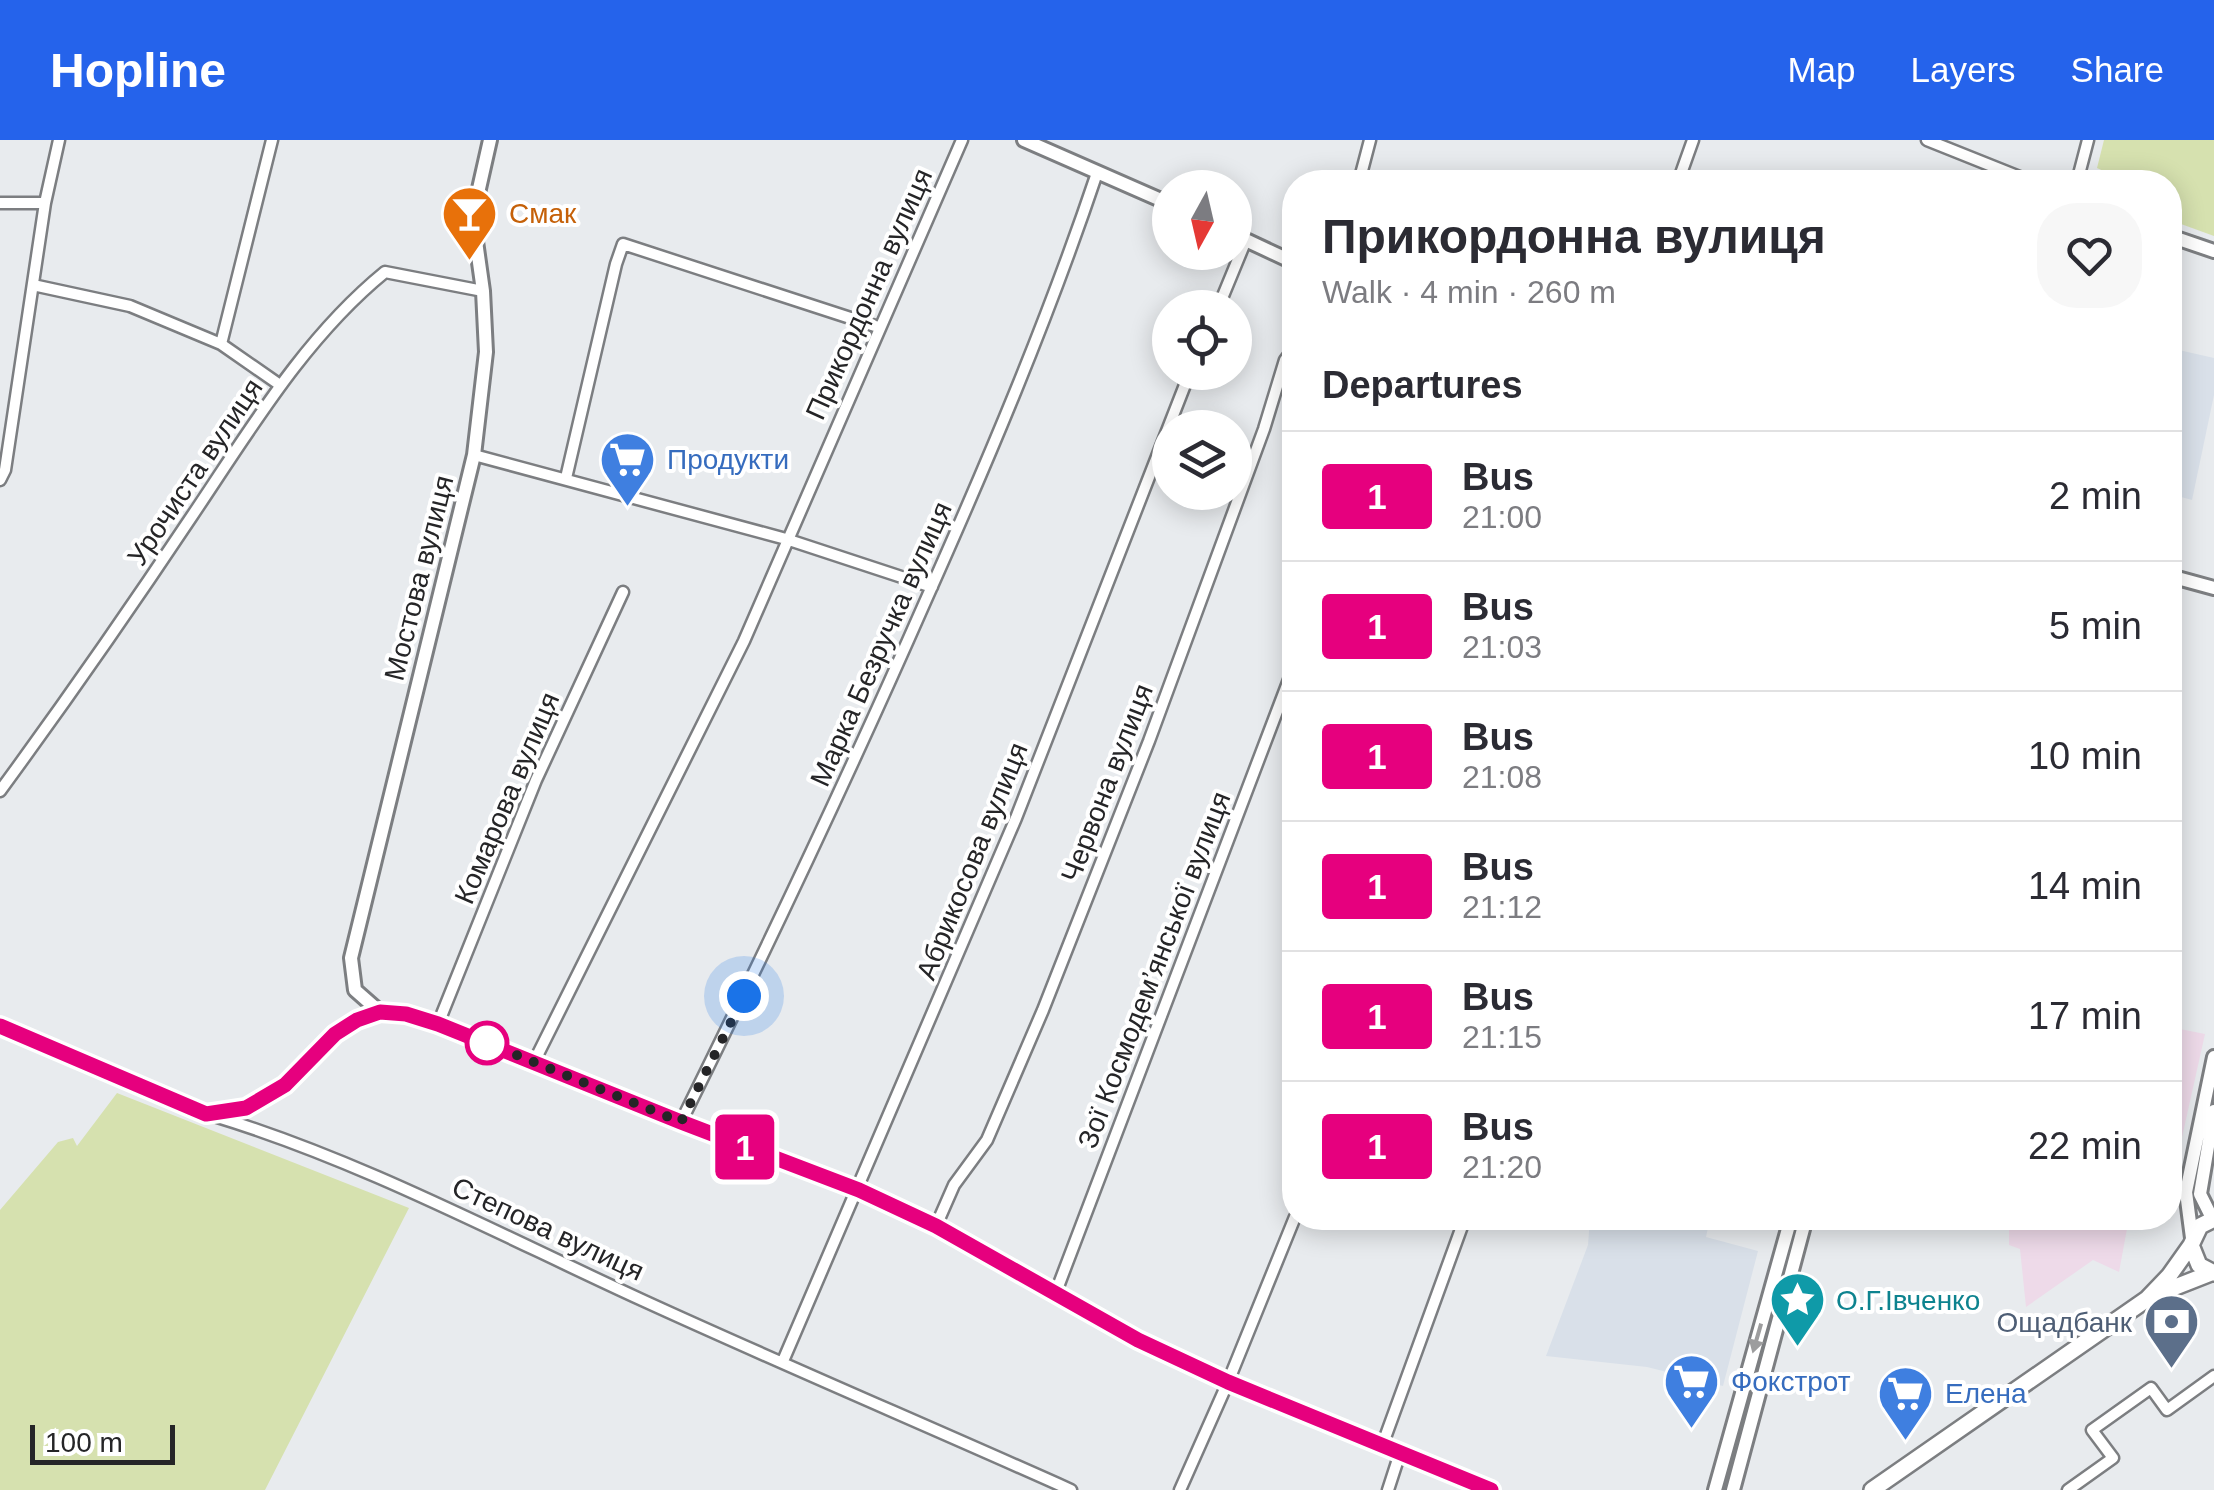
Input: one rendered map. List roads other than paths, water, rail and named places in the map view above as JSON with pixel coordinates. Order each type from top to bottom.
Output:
[{"type":"main road","points":[[1872,1490],[2147,1298],[2169,1276],[2200,1226],[2213,1220]]},
{"type":"main road","points":[[2192,1242],[2194,1259],[2212,1273]]},
{"type":"main road","points":[[2147,1298],[2212,1273]]},
{"type":"street","points":[[0,480],[5,470],[45,203],[59,140]]},
{"type":"street","points":[[221,344],[272,140]]},
{"type":"street","name":"Мостова вулиця","points":[[380,1012],[355,990],[352,958],[474,455],[486,352],[475,234],[476,202],[490,140]]},
{"type":"street","name":"Прикордонна вулиця","points":[[534,1062],[744,641],[962,140]]},
{"type":"street","points":[[1024,140],[1152,196]]},
{"type":"street","points":[[1362,170],[1370,140]]},
{"type":"street","points":[[1682,170],[1693,140]]},
{"type":"street","points":[[1927,140],[2002,170]]},
{"type":"street","points":[[2080,170],[2088,140]]},
{"type":"street","name":"Марка Безручка вулиця","points":[[681,1122],[783,916],[932,587],[1022,376],[1097,173]]},
{"type":"street","points":[[0,203],[45,203]]},
{"type":"street","points":[[2182,240],[2214,251]]},
{"type":"street","points":[[1252,243],[1282,258]]},
{"type":"street","points":[[566,478],[624,244],[878,328]]},
{"type":"street","name":"Урочиста вулиця","points":[[0,791],[88,671],[280,385],[352,298],[385,272],[483,291]]},
{"type":"street","points":[[33,284],[130,306],[221,344],[280,385]]},
{"type":"street","name":"Червона вулиця","points":[[936,1226],[954,1185],[988,1140],[1043,1010],[1162,704],[1282,370]]},
{"type":"street","name":"Абрикосова вулиця","points":[[783,1361],[1016,818],[1183,390]]},
{"type":"street","points":[[474,455],[786,538],[932,587]]},
{"type":"street","points":[[2182,579],[2214,588]]},
{"type":"street","name":"Комарова вулиця","points":[[438,1024],[536,780],[623,592]]},
{"type":"street","name":"Зої Космодем’янської вулиця","points":[[1056,1292],[1282,698]]},
{"type":"street","points":[[206,1114],[246,1108],[285,1085],[335,1034],[357,1020],[380,1012],[406,1014],[859,1190],[936,1226],[1138,1340],[1228,1382],[1491,1490]]},
{"type":"street","name":"Степова вулиця","points":[[0,1026],[206,1114],[299,1146],[496,1230],[644,1301],[1071,1490]]},
{"type":"street","points":[[2192,1242],[2186,1192],[2214,1057]]},
{"type":"street","points":[[2213,1220],[2200,1194],[2214,1111]]},
{"type":"street","points":[[1180,1490],[1290,1230]]},
{"type":"street","points":[[1382,1446],[1460,1230]]},
{"type":"street","points":[[1715,1490],[1788,1230]]},
{"type":"street","points":[[1733,1490],[1803,1230]]},
{"type":"street","points":[[2068,1490],[2113,1458],[2092,1430],[2151,1388],[2166,1410],[2214,1376]]},
{"type":"street","points":[[1388,1490],[1400,1453]]},
{"type":"place","name":"Смак","points":[[470,262]]},
{"type":"place","name":"Продукти","points":[[628,508]]},
{"type":"place","name":"О.Г.Івченко","points":[[1797,1349]]},
{"type":"place","name":"Ощадбанк","points":[[2171,1371]]},
{"type":"place","name":"Фокстрот","points":[[1692,1430]]},
{"type":"place","name":"Елена","points":[[1906,1442]]}]
